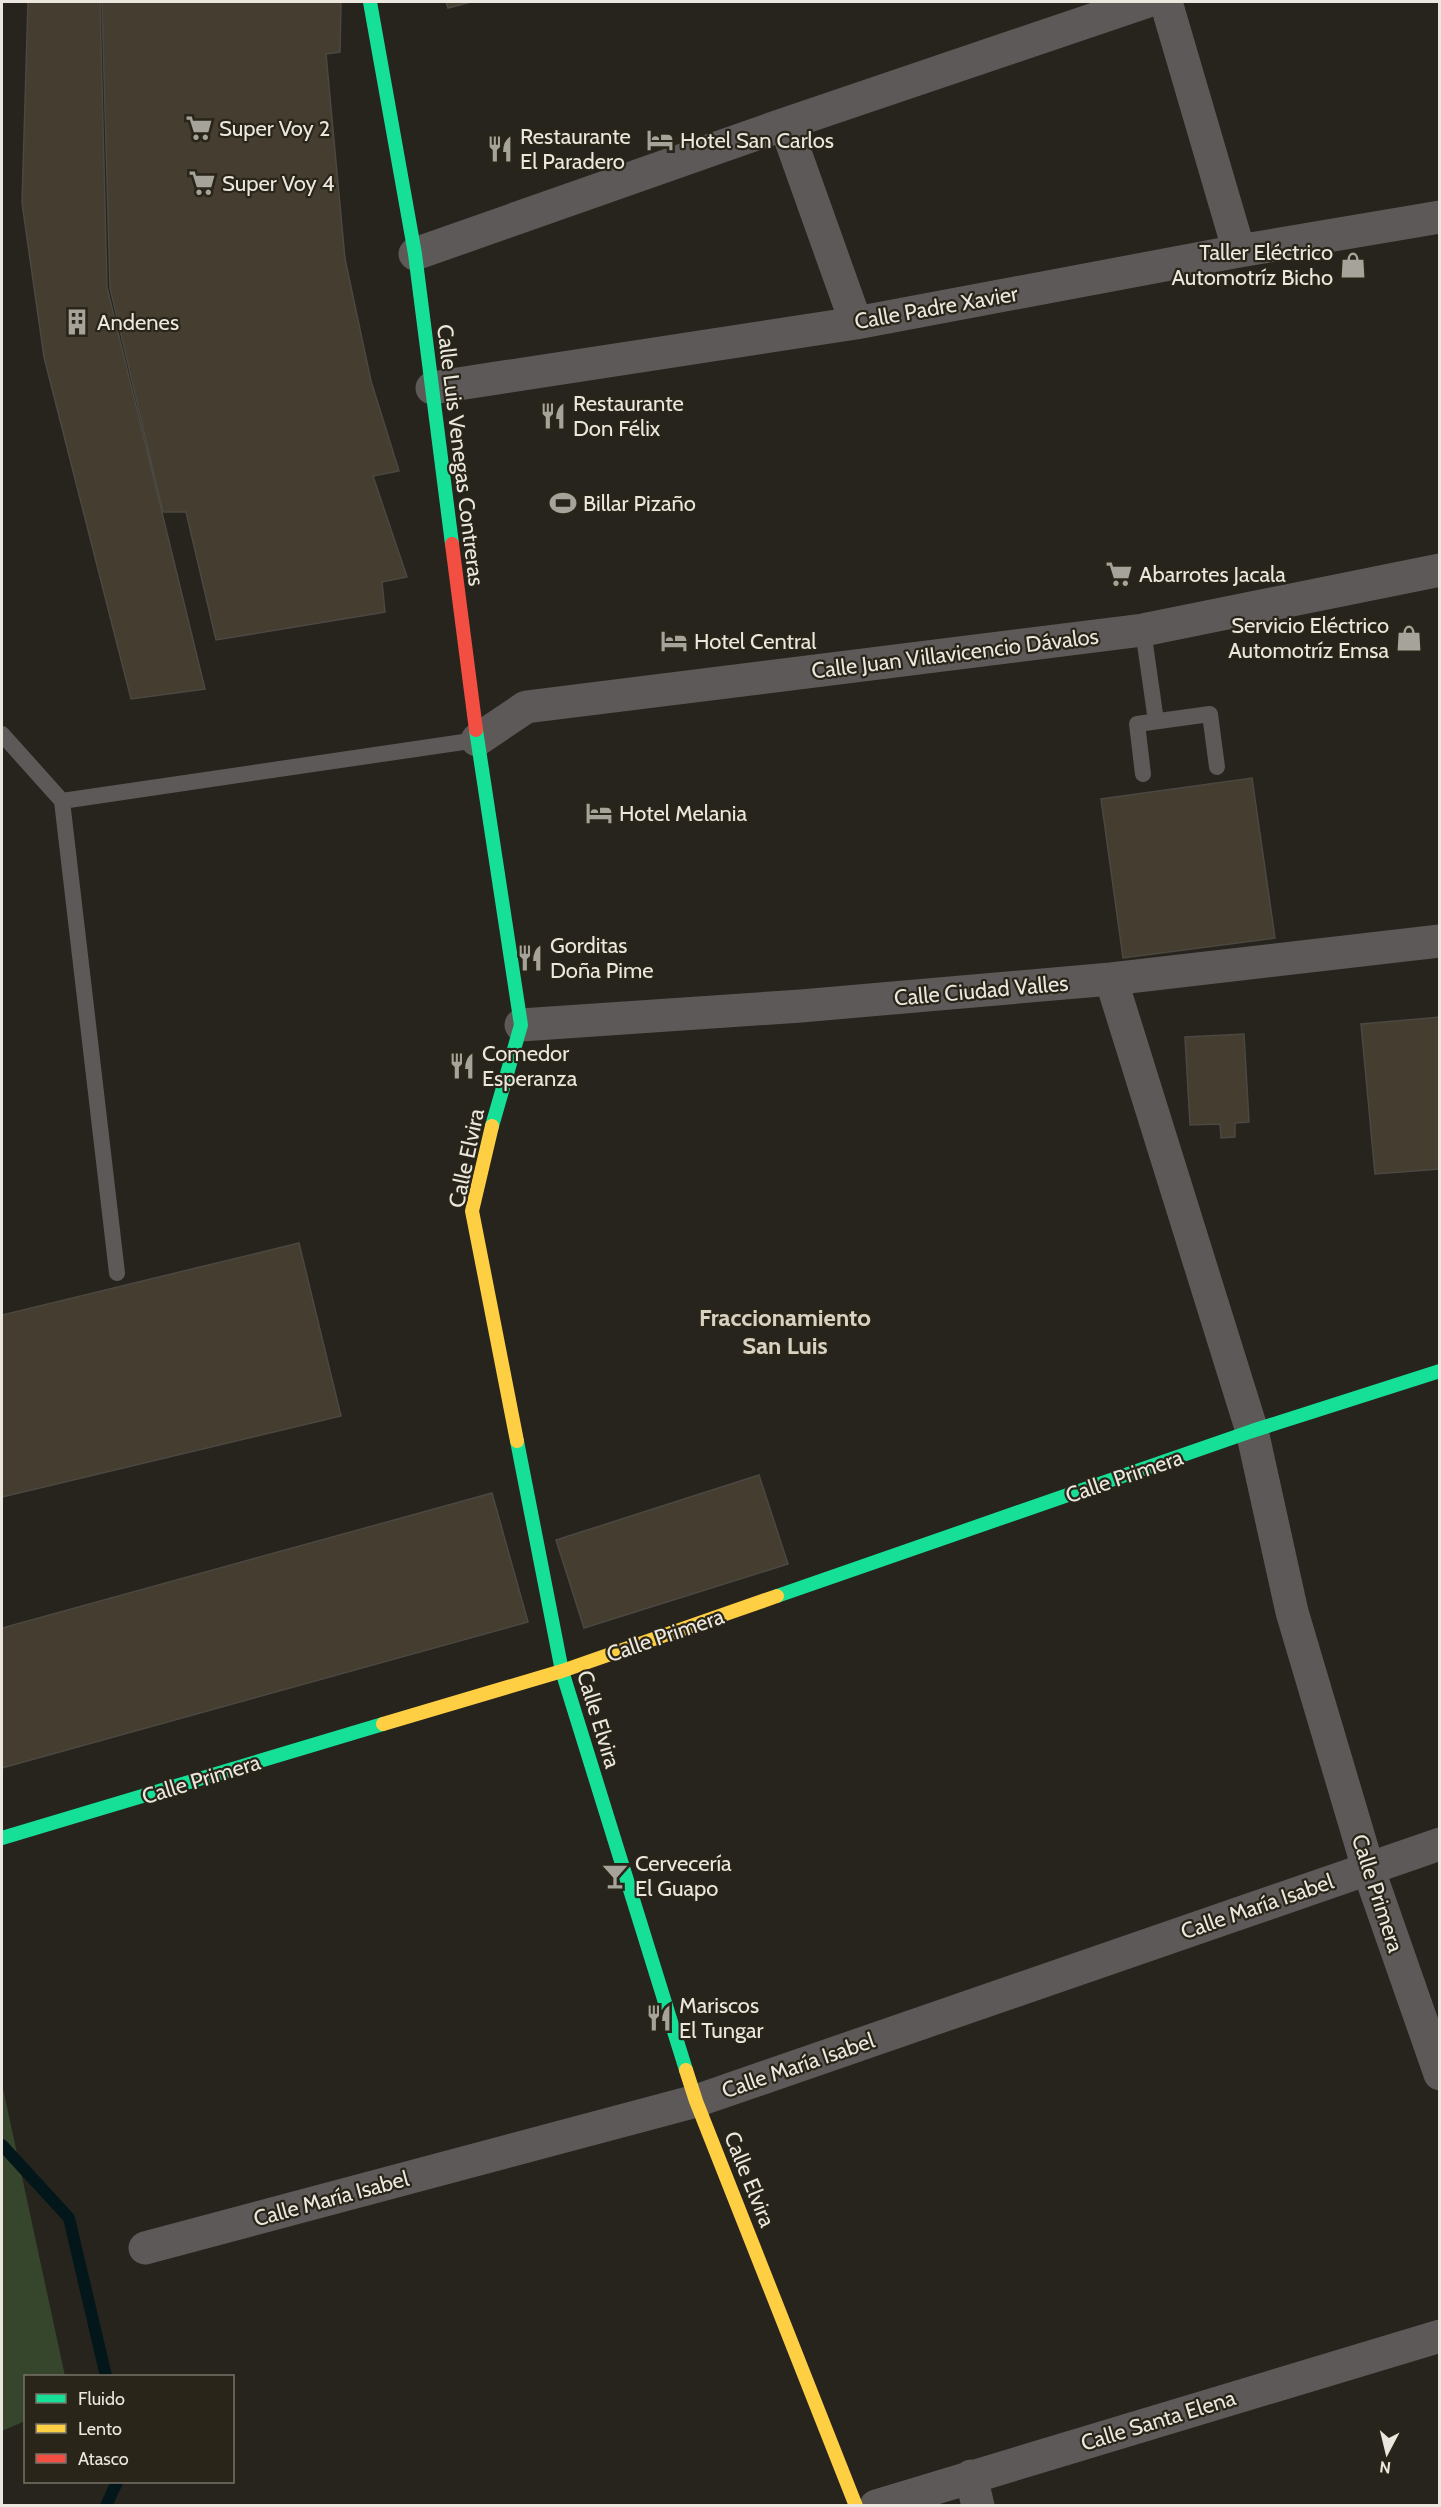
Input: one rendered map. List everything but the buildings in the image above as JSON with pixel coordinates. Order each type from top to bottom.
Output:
[{"type":"street","name":"Calle Luis Venegas Contreras","points":[[370,2],[415,254],[477,740],[504,916]]},
{"type":"street","points":[[415,254],[784,124],[1145,2]]},
{"type":"street","points":[[1166,2],[1239,251]]},
{"type":"street","points":[[784,124],[856,323]]},
{"type":"street","name":"Calle Padre Xavier","points":[[432,388],[856,323],[1239,251],[1440,217]]},
{"type":"street","name":"Calle Juan Villavicencio Dávalos","points":[[477,740],[526,707],[1143,630],[1440,570]]},
{"type":"street","name":"Calle Elvira","points":[[504,916],[521,1025],[489,1138],[472,1211],[562,1671],[696,2101],[856,2505]]},
{"type":"street","name":"Calle Ciudad Valles","points":[[521,1025],[801,1006],[1111,979],[1440,941]]},
{"type":"street","name":"Calle Primera","points":[[1111,979],[1252,1431],[1292,1612],[1368,1868],[1440,2074]]},
{"type":"street","name":"Calle Primera","points":[[2,1838],[562,1671],[1252,1431],[1440,1371]]},
{"type":"street","name":"Calle María Isabel","points":[[145,2248],[696,2101],[1440,1844]]},
{"type":"street","name":"Calle Santa Elena","points":[[876,2505],[975,2491],[1440,2336]]},
{"type":"lane","points":[[1143,630],[1156,721]]},
{"type":"lane","points":[[1143,774],[1137,724],[1210,714],[1217,767]]},
{"type":"lane","points":[[2,734],[62,801],[117,1273]]},
{"type":"lane","points":[[62,801],[477,740]]},
{"type":"green space","points":[[2,2084],[65,2375],[24,2375],[24,2421],[2,2431]]},
{"type":"waterway","points":[[2,2145],[69,2218],[106,2375]]},
{"type":"waterway","points":[[106,2506],[117,2483]]},
{"type":"traffic: fast","points":[[370,2],[415,254],[452,544]]},
{"type":"traffic: fast","points":[[476,730],[521,1025],[492,1126]]},
{"type":"traffic: fast","points":[[777,1596],[1252,1431],[1440,1371]]},
{"type":"traffic: fast","points":[[517,1441],[562,1671],[686,2070]]},
{"type":"traffic: fast","points":[[2,1838],[383,1724]]},
{"type":"traffic: slow","points":[[492,1126],[472,1211],[517,1441]]},
{"type":"traffic: slow","points":[[383,1724],[562,1671],[777,1596]]},
{"type":"traffic: slow","points":[[686,2070],[696,2101],[856,2506]]},
{"type":"traffic: jam","points":[[452,544],[476,730]]},
{"type":"place","name":"Super Voy 2","points":[[199,128]]},
{"type":"place","name":"Hotel San Carlos","points":[[660,140]]},
{"type":"place","name":"Restaurante El Paradero","points":[[500,149]]},
{"type":"place","name":"Super Voy 4","points":[[202,183]]},
{"type":"place","name":"Taller Eléctrico Automotríz Bicho","points":[[1353,265]]},
{"type":"place","name":"Andenes","points":[[77,322]]},
{"type":"place","name":"Restaurante Don Félix","points":[[553,416]]},
{"type":"place","name":"Billar Pizaño","points":[[563,503]]},
{"type":"place","name":"Abarrotes Jacala","points":[[1119,574]]},
{"type":"place","name":"Servicio Eléctrico Automotríz Emsa","points":[[1409,638]]},
{"type":"place","name":"Hotel Central","points":[[674,641]]},
{"type":"place","name":"Hotel Melania","points":[[599,813]]},
{"type":"place","name":"Gorditas Doña Pime","points":[[530,958]]},
{"type":"place","name":"Comedor Esperanza","points":[[462,1066]]},
{"type":"place","name":"Cervecería El Guapo","points":[[615,1876]]},
{"type":"place","name":"Mariscos El Tungar","points":[[659,2018]]},
{"type":"district","name":"Fraccionamiento San Luis","points":[[785,1332]]}]
